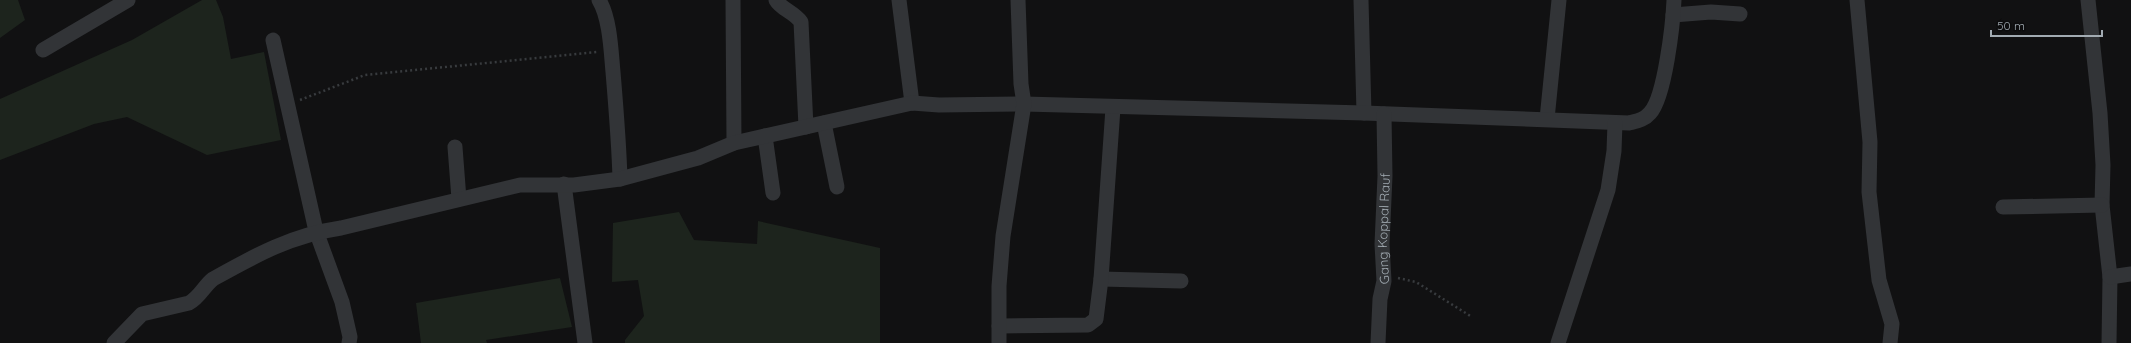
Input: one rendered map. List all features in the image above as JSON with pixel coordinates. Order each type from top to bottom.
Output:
[{"type":"street","points":[[43,50],[128,0]]},
{"type":"street","points":[[599,0],[605,13],[611,51],[619,137],[620,179]]},
{"type":"street","points":[[733,0],[734,143]]},
{"type":"street","points":[[776,0],[796,15],[800,22],[806,127]]},
{"type":"street","points":[[899,0],[912,103]]},
{"type":"street","points":[[999,343],[1000,286],[1004,236],[1024,104],[1021,84],[1018,0]]},
{"type":"street","points":[[1361,0],[1364,113]]},
{"type":"street","points":[[1547,119],[1559,0]]},
{"type":"street","points":[[114,343],[142,314],[190,304],[213,278],[285,241],[316,231],[341,228],[520,185],[593,184],[620,179],[698,158],[734,143],[912,103],[939,105],[1024,104],[1113,108],[1149,107],[1364,113],[1547,119],[1615,123],[1629,123],[1643,120],[1651,112],[1657,99],[1671,41],[1674,0]]},
{"type":"street","points":[[1857,0],[1870,142],[1869,192],[1879,280],[1892,324],[1890,343]]},
{"type":"street","points":[[2088,0],[2100,113],[2103,165],[2102,205],[2110,277],[2109,343]]},
{"type":"street","points":[[1674,16],[1711,12],[1740,14]]},
{"type":"street","points":[[273,40],[316,231],[342,302],[350,337],[349,343]]},
{"type":"street","points":[[999,326],[1063,326],[1092,323],[1096,319],[1101,279],[1113,108]]},
{"type":"street","name":"Gang Koppal Rauf","points":[[1378,343],[1380,299],[1384,281],[1382,244],[1385,176],[1384,114]]},
{"type":"street","points":[[824,123],[837,187]]},
{"type":"street","points":[[1558,343],[1608,190],[1614,151],[1615,123]]},
{"type":"street","points":[[765,136],[774,193]]},
{"type":"street","points":[[455,147],[459,199]]},
{"type":"street","points":[[564,184],[585,343]]},
{"type":"street","points":[[2003,207],[2102,205]]},
{"type":"street","points":[[2110,277],[2131,274]]},
{"type":"street","points":[[1101,279],[1180,281]]},
{"type":"path","points":[[288,104],[365,75],[611,51]]},
{"type":"path","points":[[1384,281],[1394,276],[1416,282],[1472,317]]},
{"type":"shaded area","points":[[0,0],[18,0],[25,20],[0,38]]},
{"type":"shaded area","points":[[202,0],[216,0],[223,17],[231,59],[264,52],[281,140],[207,155],[127,117],[94,124],[0,160],[0,99],[132,40]]},
{"type":"shaded area","points":[[679,212],[694,240],[757,244],[758,221],[880,248],[880,343],[625,343],[625,340],[644,316],[638,280],[612,282],[613,223]]},
{"type":"shaded area","points":[[560,278],[572,327],[486,340],[487,343],[421,343],[416,303]]}]
